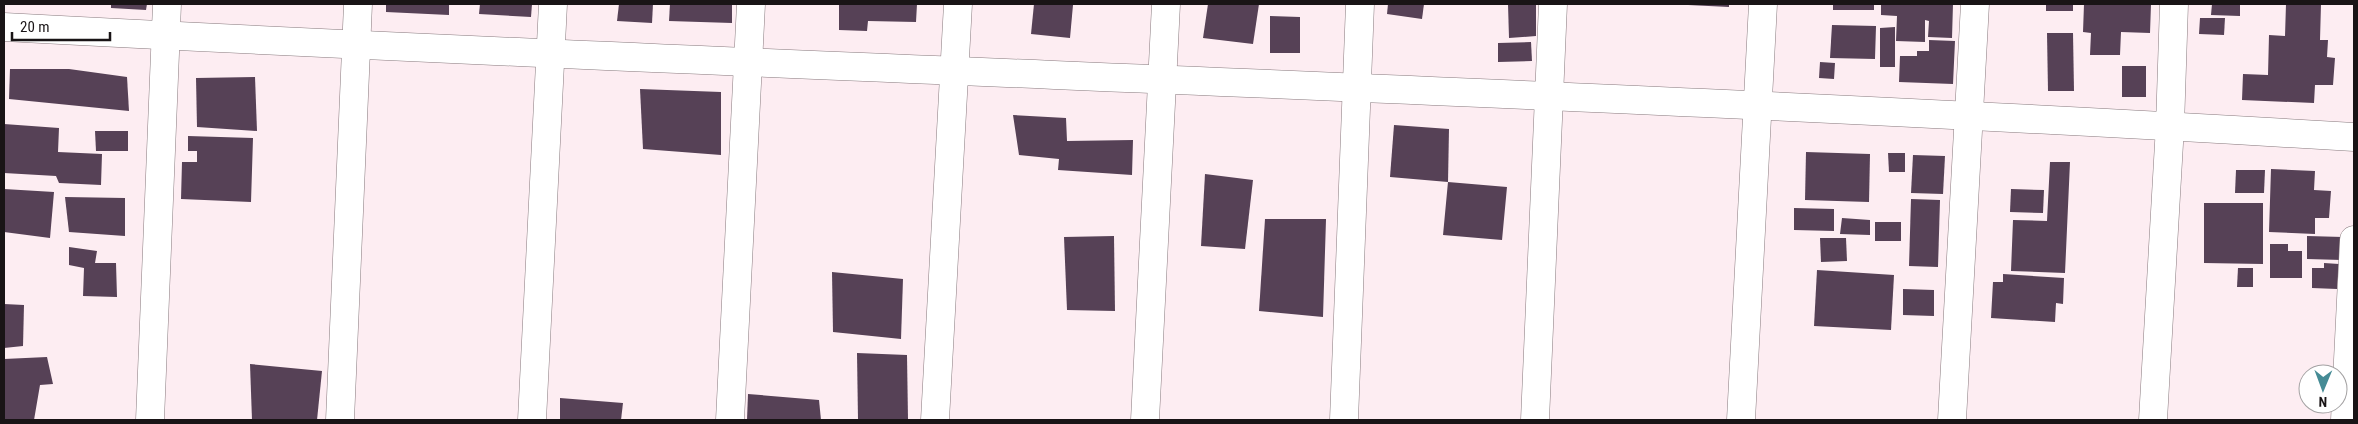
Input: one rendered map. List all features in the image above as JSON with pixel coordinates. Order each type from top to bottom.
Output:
[{"type":"street","points":[[150,420],[167,4]]},
{"type":"street","points":[[340,420],[358,4]]},
{"type":"street","points":[[532,420],[553,4]]},
{"type":"street","points":[[730,420],[751,4]]},
{"type":"street","points":[[936,420],[958,4]]},
{"type":"street","points":[[1145,420],[1166,4]]},
{"type":"street","points":[[1344,420],[1360,4]]},
{"type":"street","points":[[1535,420],[1553,4]]},
{"type":"street","points":[[1741,420],[1763,4]]},
{"type":"street","points":[[1952,420],[1975,4]]},
{"type":"street","points":[[2154,420],[2170,126],[2174,4]]},
{"type":"street","points":[[4,27],[357,46],[955,72],[1163,79],[1758,106],[2354,137]]},
{"type":"street","points":[[2345,420],[2354,240]]},
{"type":"building","points":[[111,4],[147,4],[146,10],[111,8]]},
{"type":"building","points":[[386,4],[449,4],[449,15],[386,12]]},
{"type":"building","points":[[480,4],[532,4],[531,17],[479,14]]},
{"type":"building","points":[[619,4],[653,4],[652,23],[617,21]]},
{"type":"building","points":[[670,4],[732,4],[732,23],[669,21]]},
{"type":"building","points":[[839,4],[917,4],[916,22],[868,21],[867,31],[839,30]]},
{"type":"building","points":[[1034,4],[1073,5],[1070,38],[1031,34]]},
{"type":"building","points":[[1208,4],[1259,4],[1253,44],[1203,38]]},
{"type":"building","points":[[1388,4],[1424,4],[1422,19],[1387,14]]},
{"type":"building","points":[[1508,4],[1536,4],[1536,36],[1509,38]]},
{"type":"building","points":[[1729,4],[1729,7],[1688,5]]},
{"type":"building","points":[[1833,4],[1874,4],[1874,10],[1833,10]]},
{"type":"building","points":[[1881,4],[1953,4],[1952,38],[1928,37],[1929,21],[1925,20],[1925,42],[1896,41],[1897,16],[1881,15]]},
{"type":"building","points":[[2046,4],[2073,4],[2073,11],[2046,11]]},
{"type":"building","points":[[2084,4],[2151,4],[2150,33],[2121,32],[2120,55],[2090,55],[2091,33],[2083,32]]},
{"type":"building","points":[[2212,4],[2240,4],[2240,16],[2211,15]]},
{"type":"building","points":[[2286,4],[2321,4],[2320,40],[2328,40],[2327,57],[2335,58],[2333,85],[2315,85],[2314,103],[2242,100],[2243,74],[2268,75],[2269,35],[2285,36]]},
{"type":"building","points":[[1270,16],[1300,17],[1300,53],[1270,53]]},
{"type":"building","points":[[2200,18],[2225,18],[2224,35],[2199,34]]},
{"type":"building","points":[[1832,25],[1876,26],[1875,59],[1830,58]]},
{"type":"building","points":[[1895,27],[1895,67],[1880,67],[1880,28]]},
{"type":"building","points":[[2047,33],[2073,33],[2074,91],[2048,91]]},
{"type":"building","points":[[1929,40],[1955,41],[1953,84],[1899,82],[1900,56],[1917,56],[1917,51],[1929,51]]},
{"type":"building","points":[[1531,42],[1532,61],[1498,62],[1498,43]]},
{"type":"building","points":[[1820,62],[1835,63],[1834,79],[1819,78]]},
{"type":"building","points":[[2122,66],[2146,66],[2146,97],[2122,97]]},
{"type":"building","points":[[10,69],[69,69],[127,77],[129,111],[9,99]]},
{"type":"building","points":[[255,77],[257,131],[197,127],[196,78]]},
{"type":"building","points":[[640,89],[721,92],[721,155],[643,149]]},
{"type":"building","points":[[1013,115],[1066,118],[1067,141],[1133,140],[1132,175],[1058,170],[1059,159],[1019,155]]},
{"type":"building","points":[[4,124],[59,128],[58,152],[102,154],[101,185],[59,183],[56,176],[4,173]]},
{"type":"building","points":[[1394,125],[1449,129],[1448,182],[1390,177]]},
{"type":"building","points":[[95,131],[128,131],[128,151],[96,151]]},
{"type":"building","points":[[188,136],[253,138],[251,202],[181,199],[182,162],[197,162],[197,151],[188,151]]},
{"type":"building","points":[[1806,152],[1870,154],[1869,202],[1805,200]]},
{"type":"building","points":[[1888,153],[1905,153],[1905,172],[1889,172]]},
{"type":"building","points":[[1913,155],[1945,156],[1943,194],[1911,193]]},
{"type":"building","points":[[2050,162],[2070,162],[2065,273],[2011,271],[2013,220],[2047,221]]},
{"type":"building","points":[[2271,169],[2315,171],[2314,190],[2331,191],[2329,218],[2315,218],[2315,234],[2269,232]]},
{"type":"building","points":[[2236,170],[2265,170],[2264,193],[2235,193]]},
{"type":"building","points":[[1205,174],[1253,180],[1245,249],[1201,246]]},
{"type":"building","points":[[1448,182],[1507,187],[1502,240],[1443,235]]},
{"type":"building","points":[[4,189],[54,192],[50,238],[4,232]]},
{"type":"building","points":[[2011,189],[2044,190],[2043,213],[2010,212]]},
{"type":"building","points":[[65,197],[125,198],[125,236],[69,232]]},
{"type":"building","points":[[1911,199],[1940,200],[1938,267],[1909,266]]},
{"type":"building","points":[[2204,203],[2263,203],[2263,264],[2204,263]]},
{"type":"building","points":[[1794,208],[1834,209],[1834,231],[1794,230]]},
{"type":"building","points":[[1842,218],[1870,220],[1870,235],[1840,234]]},
{"type":"building","points":[[1265,219],[1326,219],[1323,317],[1259,311]]},
{"type":"building","points":[[1875,222],[1901,222],[1901,241],[1875,241]]},
{"type":"building","points":[[1114,236],[1115,311],[1067,310],[1064,237]]},
{"type":"building","points":[[2307,236],[2343,237],[2342,260],[2307,259]]},
{"type":"building","points":[[1820,238],[1846,238],[1847,261],[1821,262]]},
{"type":"building","points":[[2270,244],[2288,244],[2288,251],[2302,251],[2302,278],[2270,278]]},
{"type":"building","points":[[69,247],[97,251],[95,263],[116,263],[117,297],[83,296],[84,268],[69,265]]},
{"type":"building","points":[[2324,263],[2339,264],[2337,289],[2312,288],[2312,268],[2324,268]]},
{"type":"building","points":[[2238,268],[2253,268],[2253,287],[2237,287]]},
{"type":"building","points":[[1817,270],[1894,275],[1891,330],[1814,326]]},
{"type":"building","points":[[832,272],[903,279],[901,339],[833,332]]},
{"type":"building","points":[[2003,274],[2064,278],[2063,304],[2056,303],[2055,322],[1991,318],[1993,282],[2003,282]]},
{"type":"building","points":[[1903,289],[1934,290],[1934,316],[1903,315]]},
{"type":"building","points":[[4,304],[24,305],[23,346],[4,348]]},
{"type":"building","points":[[857,353],[907,355],[908,420],[858,420]]},
{"type":"building","points":[[47,357],[53,384],[40,385],[34,420],[4,420],[4,359]]},
{"type":"building","points":[[250,364],[322,371],[317,420],[252,420]]},
{"type":"building","points":[[748,394],[819,400],[821,420],[747,420]]},
{"type":"building","points":[[560,398],[623,403],[621,420],[560,420]]}]
